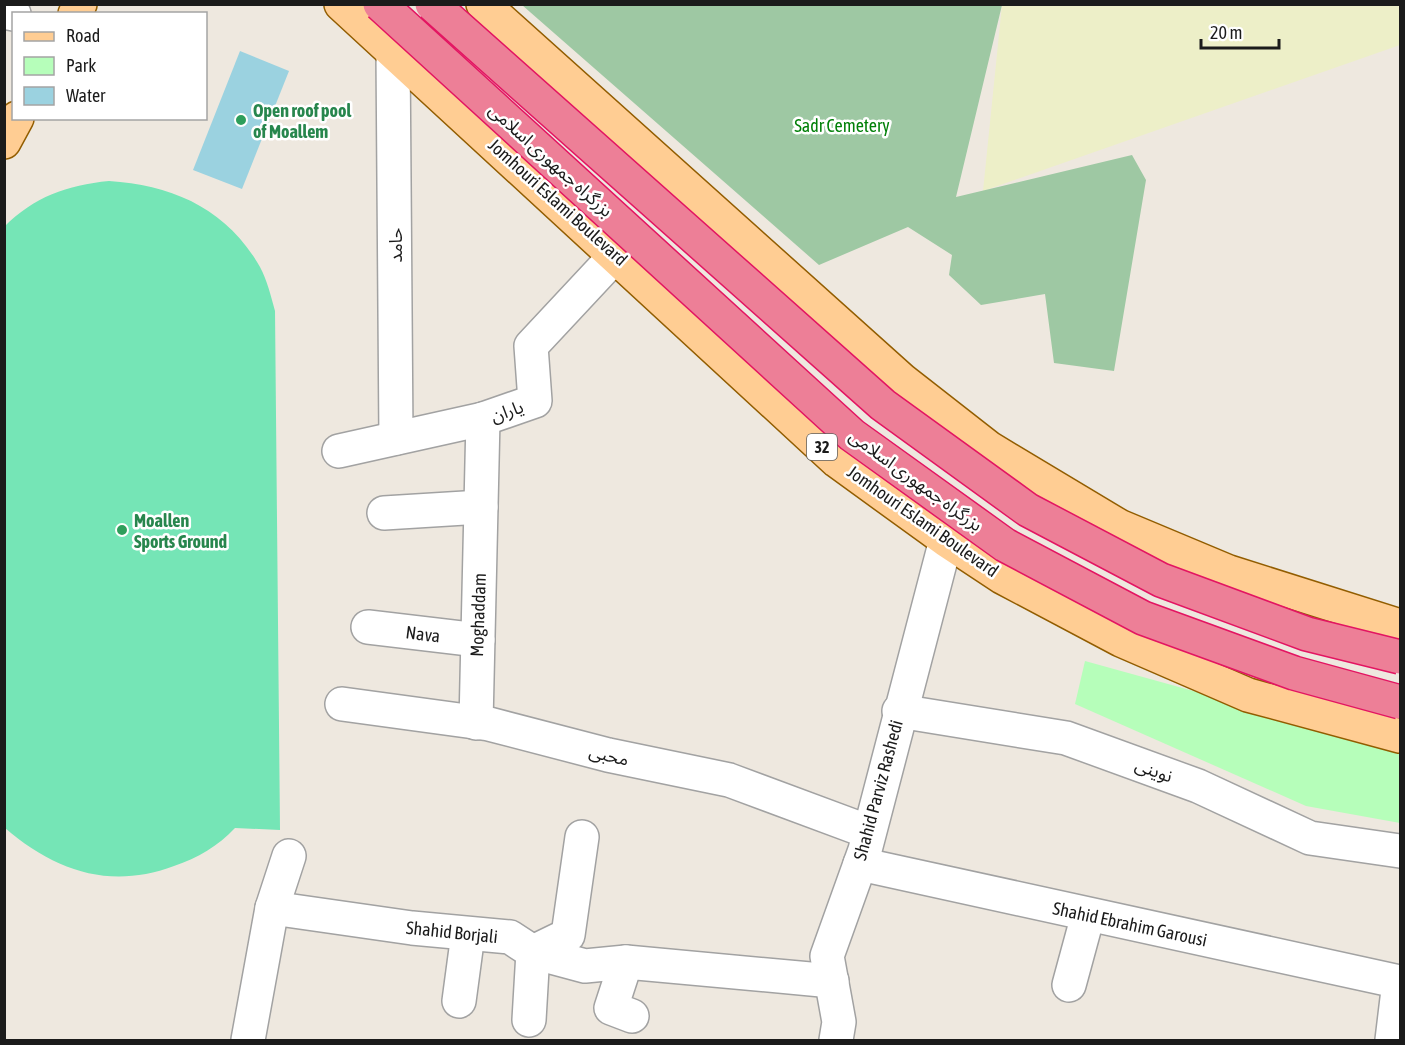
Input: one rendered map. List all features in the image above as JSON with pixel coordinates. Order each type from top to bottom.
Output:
[{"type":"highway","name":"بزرگراه جمهوری اسلامی","points":[[380,4],[852,435],[1005,545],[1143,618],[1294,673],[1401,702]]},
{"type":"highway","name":"بزرگراه جمهوری اسلامی","points":[[432,4],[883,405],[1028,510],[1161,580],[1307,634],[1401,657]]},
{"type":"main road","name":"Jomhouri Eslami Boulevard","points":[[341,4],[837,461],[946,540],[1002,577],[1120,640],[1248,694],[1401,736]]},
{"type":"main road","points":[[483,4],[902,380],[989,448],[1119,526],[1229,572],[1401,626]]},
{"type":"main road","points":[[501,151],[525,155],[555,152],[569,140],[576,119],[577,89]]},
{"type":"main road","points":[[4,142],[16,120]]},
{"type":"street","name":"حامد","points":[[393,52],[396,438]]},
{"type":"street","name":"یاران","points":[[339,451],[483,418],[536,401],[531,346],[616,255]]},
{"type":"street","name":"Moghaddam","points":[[476,723],[483,418]]},
{"type":"street","points":[[384,513],[481,507]]},
{"type":"street","name":"Shahid Parviz Rashedi","points":[[837,1041],[839,1022],[827,956],[860,864],[946,540]]},
{"type":"street","name":"Nava","points":[[368,627],[477,640]]},
{"type":"street","name":"محبی","points":[[342,704],[476,723],[608,755],[729,780],[869,832]]},
{"type":"street","name":"نوینی","points":[[899,711],[1066,738],[1198,786],[1310,838],[1401,851]]},
{"type":"street","points":[[529,1020],[533,952],[568,935],[582,837]]},
{"type":"street","points":[[248,1041],[272,909],[289,856]]},
{"type":"street","name":"Shahid Ebrahim Garousi","points":[[860,864],[1400,982]]},
{"type":"street","name":"Shahid Borjali","points":[[272,909],[468,934],[510,937],[533,952],[585,966],[626,962],[832,981]]},
{"type":"street","points":[[1069,986],[1088,915]]},
{"type":"street","points":[[459,1001],[468,934]]},
{"type":"street","points":[[626,962],[611,1008],[632,1016]]},
{"type":"street","points":[[1392,1041],[1400,982]]},
{"type":"green space","name":"Sadr Cemetery","points":[[522,5],[1002,5],[956,197],[1132,155],[1146,180],[1114,371],[1054,363],[1045,294],[981,305],[949,275],[952,255],[908,227],[819,265]]},
{"type":"green space","points":[[1002,5],[1400,5],[1400,45],[983,191]]},
{"type":"green space","points":[[109,181],[155,188],[196,204],[215,215],[247,247],[260,267],[275,311],[280,830],[235,828],[215,846],[191,859],[150,873],[128,876],[106,876],[64,865],[24,843],[5,828],[4,227],[27,208],[52,194],[65,189]]},
{"type":"green space","points":[[1085,661],[1400,748],[1400,823],[1306,806],[1075,704]]},
{"type":"water","name":"Open roof pool of Moallem","points":[[240,51],[289,71],[242,189],[193,170]]},
{"type":"place","name":"Open roof pool of Moallem","points":[[241,120]]},
{"type":"place","name":"Moallen Sports Ground","points":[[122,530]]}]
